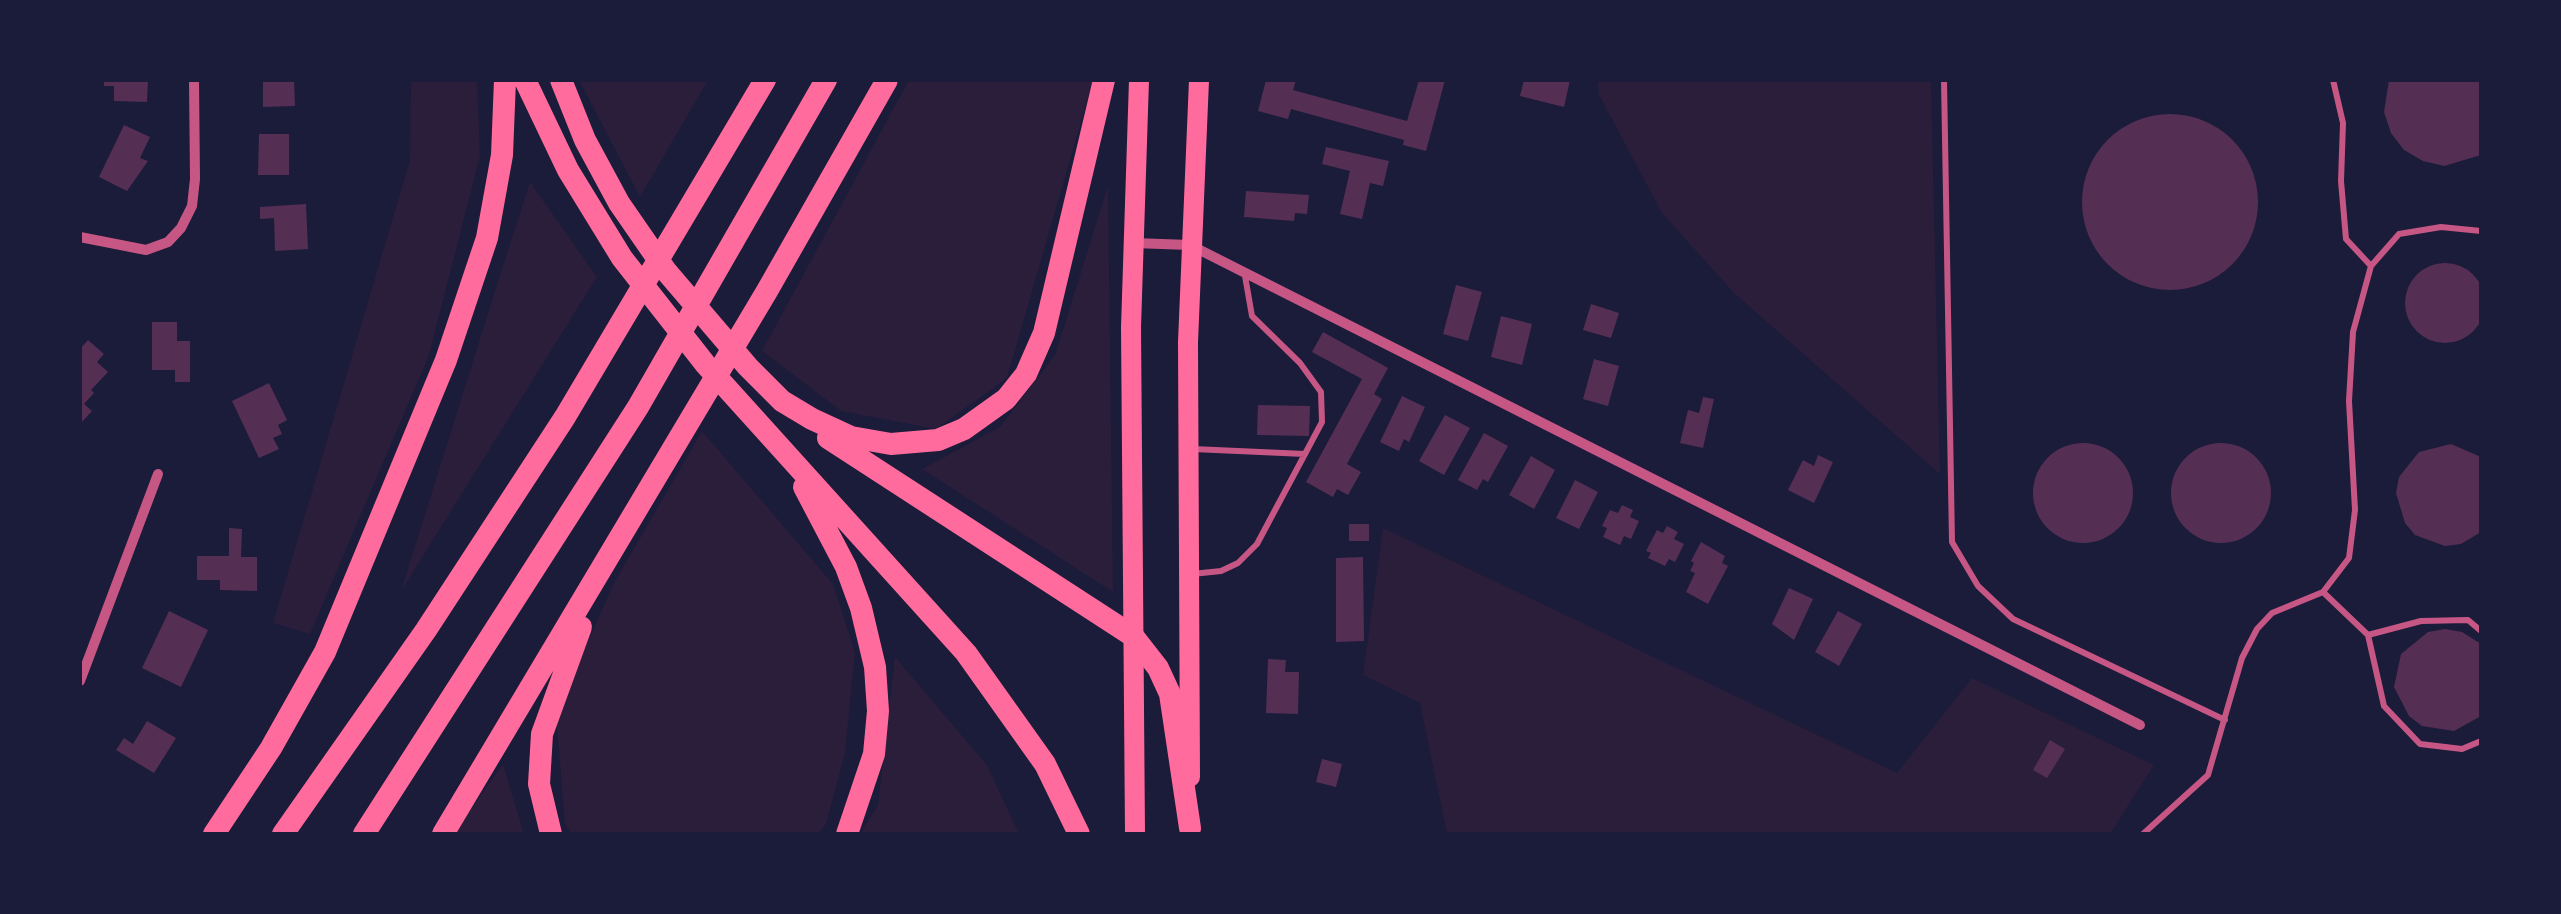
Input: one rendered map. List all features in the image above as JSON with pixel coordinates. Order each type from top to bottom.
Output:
[{"type":"highway","points":[[214,834],[280,733],[325,652],[446,360],[487,238],[502,155],[505,80]]},
{"type":"highway","points":[[525,80],[568,170],[622,258],[731,394],[924,603],[988,681],[1045,764],[1079,834]]},
{"type":"highway","points":[[561,80],[593,156],[638,230],[748,367],[782,402],[829,439],[1133,636],[1158,668],[1170,694],[1190,831]]},
{"type":"highway","points":[[741,124],[751,80]]},
{"type":"highway","points":[[283,834],[501,518],[626,320],[764,80]]},
{"type":"highway","points":[[364,834],[638,407],[826,80]]},
{"type":"highway","points":[[443,834],[616,546],[886,80]]},
{"type":"highway","points":[[782,402],[852,437],[909,444],[952,435],[1006,399],[1040,348],[1104,80]]},
{"type":"highway","points":[[1135,834],[1133,243],[1139,80]]},
{"type":"highway","points":[[1190,831],[1187,448],[1190,245],[1199,80]]},
{"type":"highway","points":[[785,454],[846,567],[862,608],[875,667],[878,711],[874,754],[847,834]]},
{"type":"highway","points":[[551,834],[539,784],[542,734],[560,676],[616,546]]},
{"type":"street","points":[[80,237],[146,250],[168,242],[181,228],[192,206],[195,179],[194,80]]},
{"type":"street","points":[[1133,243],[1190,245],[2140,725]]},
{"type":"street","points":[[80,681],[158,474]]},
{"type":"lane","points":[[1944,80],[1952,542],[1978,586],[2014,619],[2225,720]]},
{"type":"lane","points":[[2333,80],[2343,123],[2340,182],[2346,239],[2371,266]]},
{"type":"lane","points":[[2143,834],[2208,775],[2242,658],[2256,630],[2272,613],[2323,592],[2349,558],[2354,510],[2349,400],[2353,332],[2371,266],[2399,234],[2441,227],[2481,231]]},
{"type":"lane","points":[[1188,574],[1221,571],[1238,563],[1257,544],[1322,422],[1322,392],[1300,362],[1252,316],[1246,276]]},
{"type":"lane","points":[[1187,448],[1306,454]]},
{"type":"lane","points":[[2323,592],[2368,635],[2384,706],[2420,744],[2462,749],[2481,740]]},
{"type":"lane","points":[[2368,635],[2421,621],[2468,620],[2481,631]]},
{"type":"shaded area","points":[[411,80],[477,80],[480,156],[429,355],[310,634],[273,623],[410,160]]},
{"type":"shaded area","points":[[579,80],[708,80],[640,197],[581,84]]},
{"type":"shaded area","points":[[909,80],[1093,80],[1007,378],[936,429],[841,411],[762,351]]},
{"type":"shaded area","points":[[1598,80],[1931,80],[1940,474],[1734,293],[1662,213],[1599,95]]},
{"type":"shaded area","points":[[530,182],[597,277],[401,591],[500,275]]},
{"type":"shaded area","points":[[1108,186],[1113,592],[922,469],[1000,427],[1055,355]]},
{"type":"shaded area","points":[[702,431],[833,584],[855,653],[845,753],[826,824],[818,834],[572,834],[565,824],[556,713],[614,583]]},
{"type":"shaded area","points":[[1383,528],[1897,773],[1972,678],[2154,765],[2110,834],[1447,834],[1420,703],[1363,675]]},
{"type":"shaded area","points":[[895,657],[987,765],[1019,834],[860,834],[878,805]]},
{"type":"shaded area","points":[[503,764],[524,834],[453,834]]},
{"type":"building","points":[[104,80],[148,80],[147,102],[114,101],[114,86],[104,86]]},
{"type":"building","points":[[263,80],[294,80],[295,106],[263,107]]},
{"type":"building","points":[[1266,80],[1296,80],[1293,90],[1407,121],[1419,80],[1445,80],[1426,151],[1403,145],[1404,140],[1291,109],[1288,119],[1258,111]]},
{"type":"building","points":[[1524,80],[1570,80],[1564,107],[1520,96]]},
{"type":"building","points":[[2389,80],[2481,80],[2481,155],[2444,166],[2423,161],[2404,150],[2391,133],[2384,112]]},
{"type":"building","points":[[2170,114],[2204,121],[2232,140],[2251,168],[2258,202],[2251,236],[2232,264],[2204,283],[2170,290],[2136,283],[2108,264],[2089,236],[2082,202],[2089,168],[2108,140],[2136,121]]},
{"type":"building","points":[[124,125],[150,137],[140,158],[148,161],[127,191],[99,177]]},
{"type":"building","points":[[259,134],[289,134],[289,175],[258,175]]},
{"type":"building","points":[[1326,147],[1389,161],[1383,186],[1370,183],[1362,219],[1340,214],[1350,171],[1322,164]]},
{"type":"building","points":[[1246,191],[1309,195],[1307,214],[1295,213],[1294,221],[1244,217]]},
{"type":"building","points":[[306,204],[308,249],[275,251],[274,218],[260,219],[260,207]]},
{"type":"building","points":[[2445,263],[2460,266],[2473,275],[2482,288],[2482,318],[2473,331],[2460,340],[2445,343],[2430,340],[2417,331],[2408,318],[2405,303],[2408,288],[2417,275],[2430,266]]},
{"type":"building","points":[[1456,285],[1482,292],[1468,341],[1443,334]]},
{"type":"building","points":[[1591,304],[1619,313],[1611,338],[1583,330]]},
{"type":"building","points":[[1501,316],[1532,324],[1522,365],[1491,357]]},
{"type":"building","points":[[152,322],[177,322],[177,341],[190,341],[190,382],[175,382],[175,370],[152,370]]},
{"type":"building","points":[[1323,332],[1388,368],[1374,394],[1382,399],[1347,464],[1361,472],[1348,495],[1337,489],[1333,497],[1306,482],[1362,379],[1312,352]]},
{"type":"building","points":[[88,340],[104,354],[97,362],[108,372],[91,390],[94,393],[84,404],[92,411],[80,424],[80,349]]},
{"type":"building","points":[[1594,359],[1619,366],[1608,406],[1583,399]]},
{"type":"building","points":[[269,383],[287,420],[278,425],[282,434],[273,438],[279,449],[259,458],[232,401]]},
{"type":"building","points":[[1402,396],[1425,407],[1409,442],[1404,439],[1399,451],[1380,442]]},
{"type":"building","points":[[1703,397],[1714,399],[1703,448],[1680,443],[1688,410],[1699,413]]},
{"type":"building","points":[[1258,405],[1310,406],[1309,436],[1257,435]]},
{"type":"building","points":[[1445,415],[1470,428],[1444,475],[1419,461]]},
{"type":"building","points":[[1484,433],[1508,446],[1488,482],[1483,479],[1477,490],[1458,480]]},
{"type":"building","points":[[2083,443],[2102,447],[2118,458],[2129,474],[2133,493],[2129,512],[2118,528],[2102,539],[2083,543],[2064,539],[2048,528],[2037,512],[2033,493],[2037,474],[2048,458],[2064,447]]},
{"type":"building","points":[[2221,443],[2249,451],[2263,465],[2271,493],[2263,521],[2249,535],[2221,543],[2193,535],[2179,521],[2171,493],[2179,465],[2193,451]]},
{"type":"building","points":[[2451,444],[2481,457],[2481,532],[2461,544],[2445,546],[2415,535],[2405,523],[2396,493],[2399,477],[2419,452]]},
{"type":"building","points":[[1818,455],[1833,462],[1814,503],[1788,490],[1803,460],[1814,466]]},
{"type":"building","points":[[1531,456],[1555,470],[1534,509],[1509,495]]},
{"type":"building","points":[[1575,480],[1598,492],[1579,529],[1556,518]]},
{"type":"building","points":[[1622,505],[1633,510],[1630,517],[1639,521],[1631,539],[1624,536],[1620,545],[1603,537],[1607,528],[1602,526],[1610,510],[1618,513]]},
{"type":"building","points":[[1349,524],[1369,524],[1369,541],[1349,541]]},
{"type":"building","points":[[1667,526],[1678,532],[1674,539],[1684,544],[1675,562],[1669,559],[1665,566],[1648,558],[1651,553],[1646,551],[1657,530],[1663,533]]},
{"type":"building","points":[[229,528],[242,529],[241,557],[257,557],[257,591],[220,590],[220,580],[197,580],[197,556],[229,556]]},
{"type":"building","points":[[1701,542],[1725,556],[1722,563],[1728,566],[1708,604],[1686,592],[1695,573],[1690,571],[1694,563],[1691,561]]},
{"type":"building","points":[[1363,557],[1364,641],[1336,642],[1336,558]]},
{"type":"building","points":[[1789,588],[1813,599],[1794,640],[1772,624]]},
{"type":"building","points":[[169,611],[208,630],[181,687],[142,668]]},
{"type":"building","points":[[1838,611],[1862,624],[1839,666],[1815,652]]},
{"type":"building","points":[[2428,632],[2462,632],[2481,644],[2481,716],[2454,731],[2422,726],[2409,716],[2394,687],[2401,654]]},
{"type":"building","points":[[1268,659],[1286,660],[1285,672],[1299,672],[1298,714],[1266,713]]},
{"type":"building","points":[[147,721],[176,738],[154,773],[116,750],[124,738],[133,744]]},
{"type":"building","points":[[2050,740],[2065,749],[2047,778],[2033,770]]},
{"type":"building","points":[[1322,759],[1342,764],[1336,787],[1316,782]]}]
